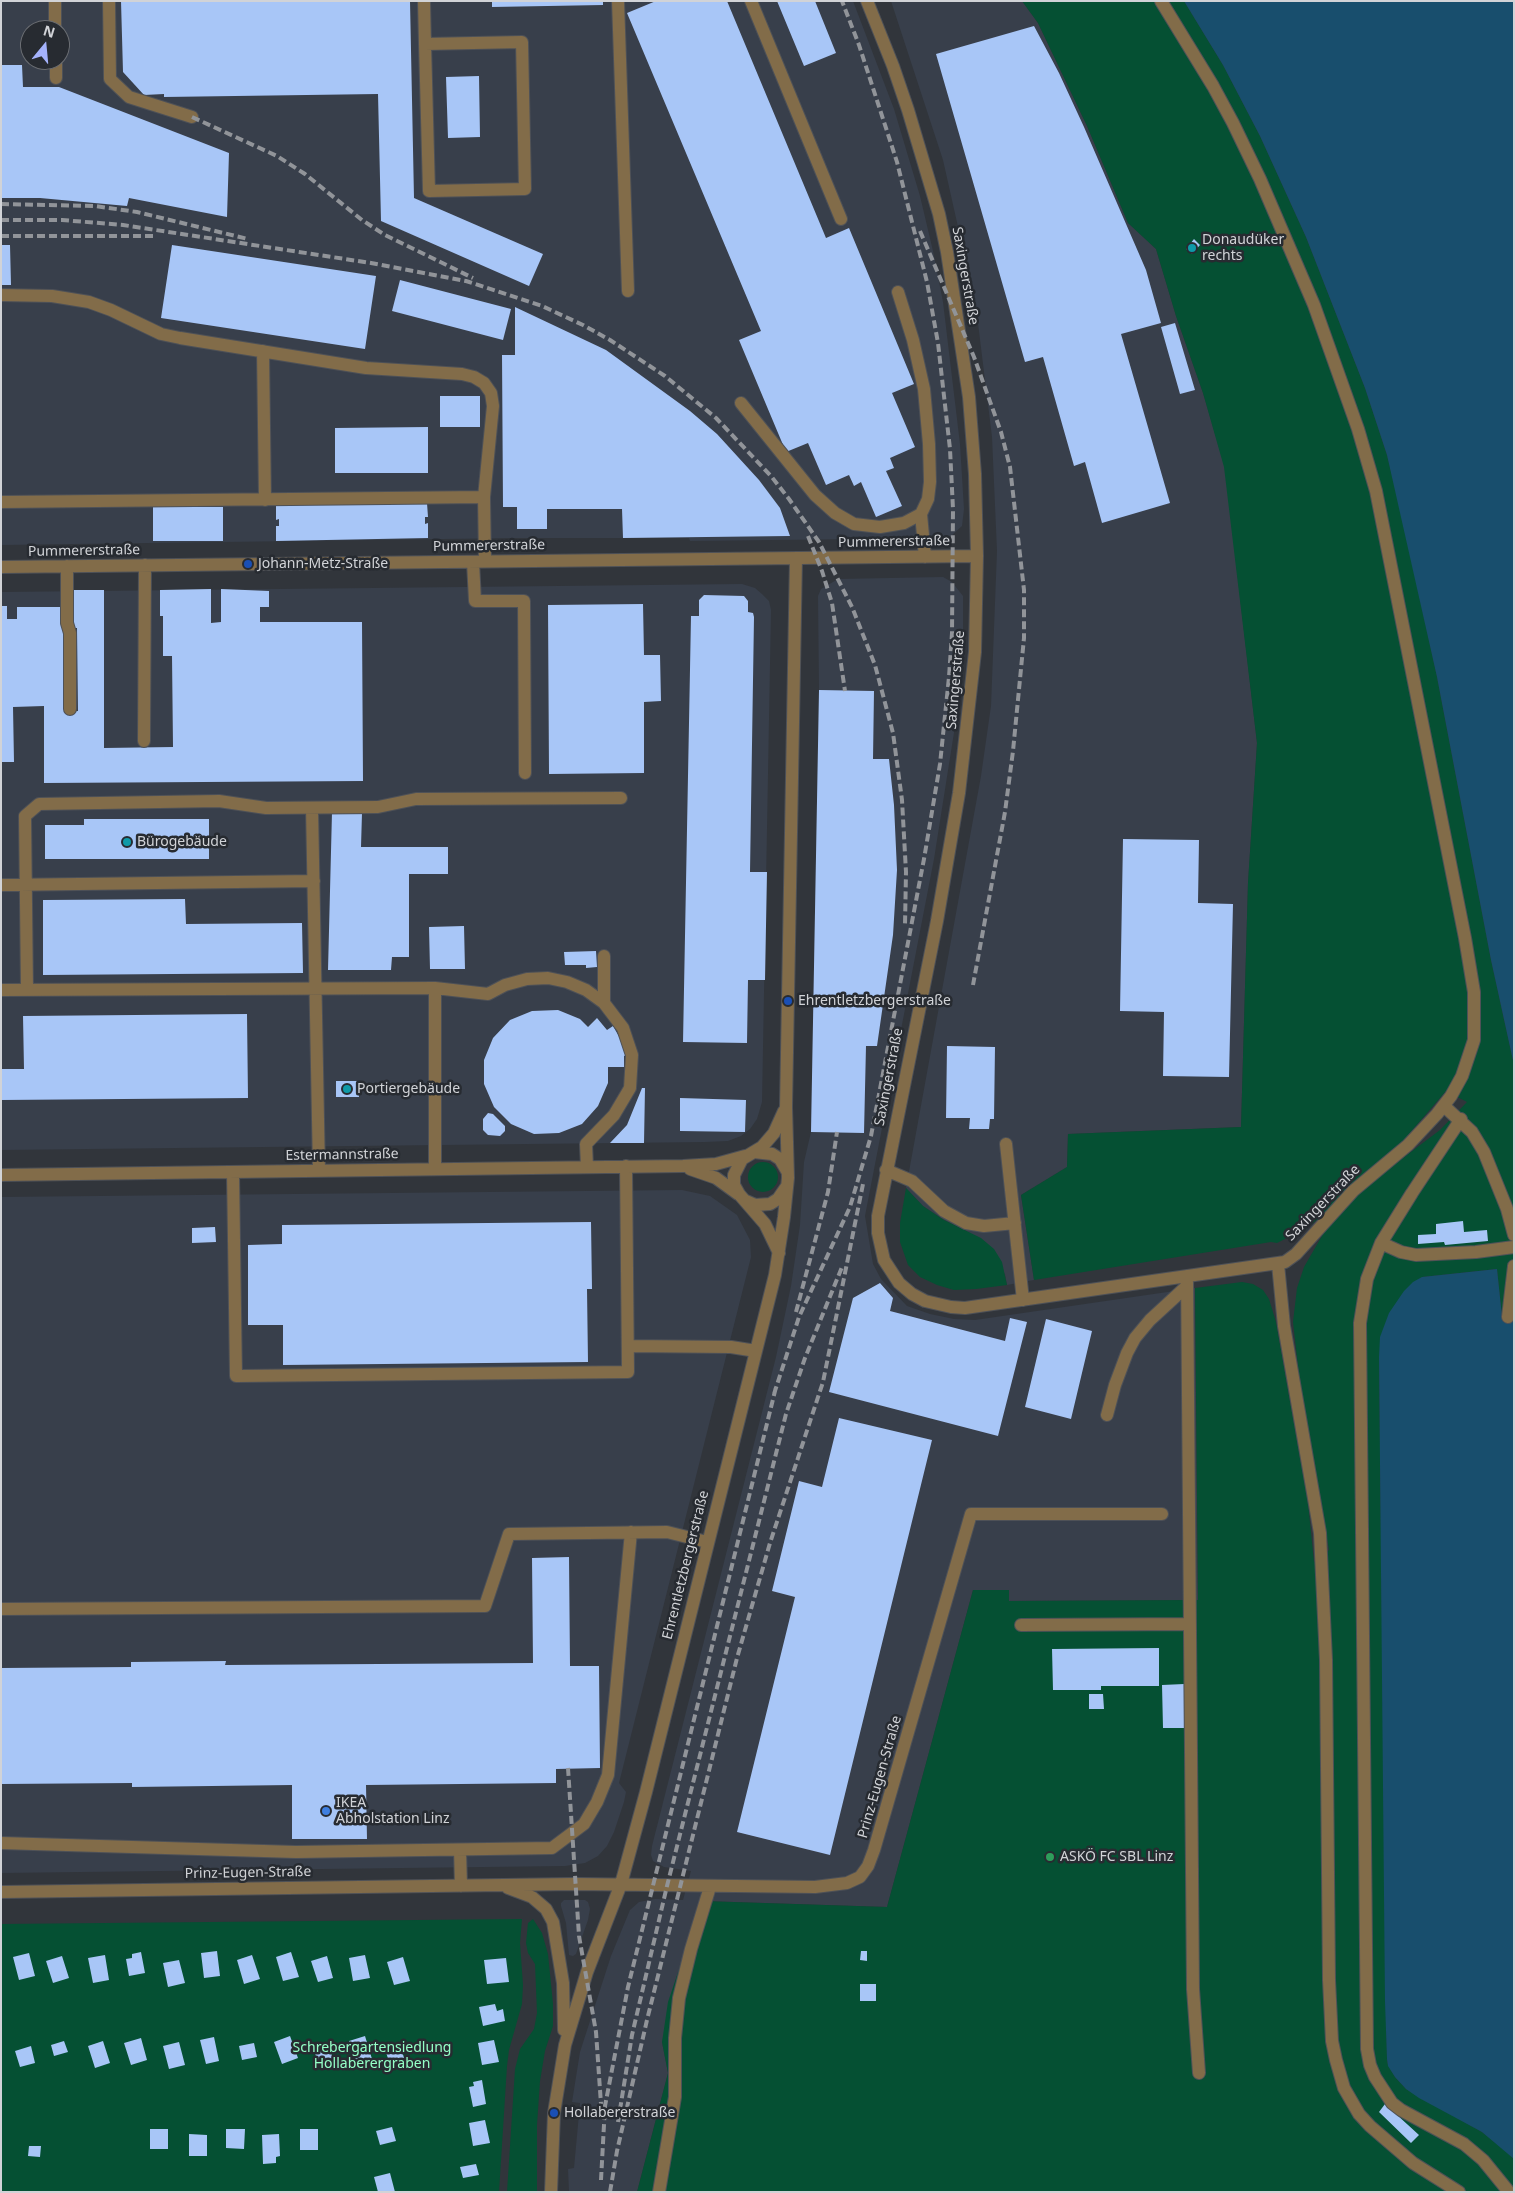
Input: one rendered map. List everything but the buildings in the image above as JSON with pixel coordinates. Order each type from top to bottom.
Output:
[{"type":"street","points":[[55,1],[55,20]]},
{"type":"street","points":[[109,1],[110,79],[129,97],[192,117]]},
{"type":"street","points":[[424,1],[425,44],[429,191],[526,189],[522,42],[425,44]]},
{"type":"street","points":[[618,1],[628,291]]},
{"type":"street","points":[[751,1],[841,219]]},
{"type":"street","name":"Saxingerstraße","points":[[868,1],[893,66],[910,119],[939,214],[947,252],[969,396],[975,483],[977,556],[975,652],[959,793],[936,921],[886,1170],[878,1216],[878,1233],[884,1260],[899,1283],[912,1294],[925,1301],[965,1308],[1187,1281],[1285,1262],[1296,1254],[1353,1190],[1408,1145],[1444,1106],[1462,1076],[1472,1051],[1475,1033],[1474,992],[1376,491],[1358,429],[1328,341],[1288,241],[1233,123],[1161,1]]},
{"type":"street","points":[[56,70],[56,78]]},
{"type":"street","points":[[898,292],[913,340],[924,398],[929,444],[930,482],[928,499],[921,514],[925,557]]},
{"type":"street","points":[[1,295],[71,298],[110,310],[161,334],[366,368],[462,374],[474,377],[484,383],[491,393],[493,424],[484,497],[475,601],[524,601],[525,773]]},
{"type":"street","points":[[263,351],[265,500]]},
{"type":"street","points":[[741,403],[815,495],[835,513],[854,524],[880,527],[904,523],[921,514]]},
{"type":"street","points":[[1,502],[484,497]]},
{"type":"street","name":"Pummererstraße","points":[[1,567],[977,556]]},
{"type":"street","name":"Ehrentletzbergerstraße","points":[[621,1884],[646,1792],[779,1254],[788,1178],[786,1107],[796,558]]},
{"type":"street","points":[[144,741],[145,565]]},
{"type":"street","points":[[67,566],[67,623],[70,633],[70,709]]},
{"type":"street","points":[[27,990],[25,816],[39,804],[218,801],[266,808],[312,808],[378,807],[416,799],[621,798]]},
{"type":"street","points":[[312,808],[319,1171]]},
{"type":"street","points":[[1,884],[314,881]]},
{"type":"street","points":[[604,956],[604,1003]]},
{"type":"street","points":[[1,990],[435,988],[488,994],[505,985],[527,979],[548,978],[567,982],[586,990],[604,1003],[623,1028],[632,1055],[632,1081],[630,1088],[614,1115],[586,1144],[587,1167]]},
{"type":"street","points":[[435,988],[435,1168]]},
{"type":"street","points":[[1444,1106],[1461,1119],[1472,1132],[1484,1152],[1507,1209],[1514,1235]]},
{"type":"street","name":"Ehrentletzbergerstraße","points":[[742,1198],[734,1185],[734,1175],[738,1163],[762,1147],[774,1134],[786,1107]]},
{"type":"street","points":[[1461,1119],[1412,1193],[1382,1243],[1367,1279],[1360,1323],[1367,2049],[1375,2077],[1392,2103],[1400,2110],[1464,2144],[1483,2160],[1509,2192]]},
{"type":"street","points":[[1006,1144],[1023,1300]]},
{"type":"street","points":[[742,1198],[755,1205],[770,1204],[782,1196],[788,1178],[785,1166],[777,1156],[768,1152],[750,1154]]},
{"type":"street","name":"Estermannstraße","points":[[1,1175],[683,1166],[716,1164],[750,1154]]},
{"type":"street","points":[[233,1172],[236,1376],[628,1372],[626,1166]]},
{"type":"street","name":"Estermannstraße","points":[[683,1166],[716,1178],[742,1198]]},
{"type":"street","points":[[886,1170],[912,1181],[944,1211],[966,1223],[984,1226],[1015,1223]]},
{"type":"street","points":[[742,1198],[765,1224],[779,1254]]},
{"type":"street","points":[[1382,1243],[1401,1252],[1416,1255],[1476,1252],[1514,1247]]},
{"type":"street","points":[[1278,1264],[1284,1326],[1320,1534],[1326,1660],[1329,1980],[1332,2041],[1336,2060],[1348,2095],[1359,2114],[1370,2126],[1412,2162],[1459,2192]]},
{"type":"street","points":[[1508,1317],[1514,1266]]},
{"type":"street","points":[[1107,1415],[1115,1385],[1135,1338],[1187,1281]]},
{"type":"street","points":[[1187,1281],[1193,1989],[1199,2073]]},
{"type":"street","points":[[628,1346],[731,1347],[756,1351]]},
{"type":"street","name":"Prinz-Eugen-Straße","points":[[1,1892],[621,1884],[815,1888],[847,1883],[860,1877],[868,1866],[971,1514],[1162,1514]]},
{"type":"street","points":[[1,1843],[296,1852],[552,1848],[584,1824],[598,1802],[608,1775],[631,1532]]},
{"type":"street","points":[[1,1609],[485,1606],[509,1534],[667,1532],[707,1542]]},
{"type":"street","points":[[1022,1625],[1190,1624]]},
{"type":"street","points":[[460,1850],[461,1886]]},
{"type":"street","points":[[551,2192],[554,2113],[565,2045],[587,1972],[621,1884]]},
{"type":"street","name":"Prinz-Eugen-Straße","points":[[495,1885],[532,1897],[546,1909],[553,1922],[563,1983],[565,2045]]},
{"type":"street","points":[[659,2192],[675,2097],[676,2021],[679,1998],[690,1949],[710,1887]]},
{"type":"shaded area","points":[[1,1],[853,1],[894,109],[920,196],[933,251],[943,302],[960,444],[964,509],[962,526],[951,536],[942,538],[690,541],[689,538],[517,538],[1,545]]},
{"type":"shaded area","points":[[891,1],[1022,1],[1038,23],[1087,126],[1128,223],[1156,249],[1225,467],[1257,743],[1248,883],[1241,1127],[1068,1134],[1067,1167],[1021,1195],[1034,1280],[1007,1285],[1005,1274],[965,1230],[944,1220],[923,1206],[906,1188],[981,776],[991,706],[997,551],[992,437],[976,307],[943,160]]},
{"type":"shaded area","points":[[943,577],[952,582],[963,596],[963,634],[956,720],[934,859],[865,1216],[873,1264],[881,1279],[907,1306],[930,1314],[954,1319],[975,1320],[1195,1288],[1198,1600],[1009,1601],[1009,1591],[973,1590],[887,1907],[702,1901],[662,2042],[668,2073],[637,2192],[569,2192],[568,2169],[574,2168],[580,2103],[572,2102],[580,2052],[611,1956],[630,1910],[639,1902],[655,1899],[683,1900],[691,1871],[664,1867],[653,1861],[651,1855],[652,1846],[776,1357],[791,1286],[800,1225],[804,1162],[811,1132],[819,690],[818,596],[821,589],[838,579]]},
{"type":"shaded area","points":[[742,584],[755,588],[762,594],[769,601],[771,610],[762,1102],[757,1119],[750,1129],[741,1136],[728,1141],[705,1142],[1,1150],[1,592]]},
{"type":"shaded area","points":[[682,1190],[710,1196],[737,1215],[750,1240],[751,1257],[619,1783],[626,1792],[624,1802],[614,1832],[607,1846],[598,1856],[585,1863],[565,1866],[1,1873],[1,1197]]},
{"type":"shaded area","points":[[564,1900],[585,1900],[588,1902],[590,1909],[576,1954],[573,1956],[569,1955],[566,1923],[561,1906]]},
{"type":"green space","points":[[1022,1],[1184,1],[1223,65],[1260,136],[1306,237],[1365,388],[1387,455],[1403,521],[1437,677],[1491,960],[1514,1065],[1514,1318],[1502,1316],[1497,1269],[1422,1277],[1379,1357],[1387,2059],[1388,2065],[1395,2077],[1406,2089],[1482,2132],[1511,2155],[1514,2159],[1514,2192],[637,2192],[668,2073],[662,2042],[668,2002],[702,1901],[887,1907],[973,1590],[1009,1590],[1009,1601],[1198,1600],[1195,1288],[1242,1282],[1253,1284],[1263,1290],[1269,1299],[1276,1322],[1308,1503],[1314,1562],[1329,1550],[1300,1384],[1293,1322],[1297,1288],[1304,1267],[1330,1222],[1363,1188],[1440,1130],[1467,1102],[1446,1091],[1403,1141],[1331,1208],[1307,1228],[1277,1243],[1271,1242],[1034,1280],[1021,1195],[1067,1167],[1068,1134],[1241,1127],[1248,883],[1257,743],[1224,467],[1203,393],[1176,316],[1156,249],[1128,223],[1087,126],[1038,23]]},
{"type":"green space","points":[[763,1162],[774,1166],[778,1177],[774,1188],[763,1192],[752,1188],[748,1177],[752,1166]]},
{"type":"green space","points":[[906,1188],[923,1206],[944,1220],[981,1238],[994,1249],[1002,1262],[1007,1285],[954,1290],[920,1277],[908,1265],[900,1242],[900,1223]]},
{"type":"green space","name":"Schrebergartensiedlung Hollaberergraben","points":[[522,1919],[520,1943],[523,1985],[522,2004],[509,2050],[507,2066],[499,2192],[1,2192],[1,1924]]},
{"type":"green space","points":[[533,1919],[542,1933],[548,1954],[553,2004],[553,2026],[545,2051],[540,2081],[537,2125],[537,2192],[507,2192],[515,2069],[520,2049],[534,2029],[537,2013],[535,1964],[528,1953],[526,1943],[528,1923]]},
{"type":"water","points":[[1184,1],[1514,1],[1514,1065],[1491,960],[1437,677],[1387,455],[1365,388],[1306,237],[1260,136],[1223,65]]},
{"type":"water","points":[[1497,1269],[1502,1316],[1514,1319],[1514,2159],[1482,2132],[1419,2098],[1406,2089],[1395,2077],[1388,2066],[1387,2059],[1385,2002],[1380,1337],[1389,1313],[1404,1291],[1413,1282],[1422,1277]]},
{"type":"railway","points":[[774,1394],[799,1317],[850,1207],[871,1136],[924,859],[940,764],[952,633],[953,509],[950,449],[938,343],[927,282],[897,162],[859,45],[842,1]]},
{"type":"railway","points":[[192,117],[277,156],[305,174],[362,220],[385,235],[473,278]]},
{"type":"railway","points":[[1,204],[95,206],[137,212],[248,239]]},
{"type":"railway","points":[[1,220],[62,220],[123,225],[371,263],[466,281],[542,306],[583,325],[610,340],[665,376],[716,418],[771,476],[819,542],[852,607],[875,665],[893,733],[902,800],[906,872],[905,925]]},
{"type":"railway","points":[[920,231],[974,357],[1001,432],[1010,467],[1024,590],[1024,638],[1013,751],[1005,812],[973,985]]},
{"type":"railway","points":[[1,236],[154,236]]},
{"type":"railway","points":[[808,536],[832,603],[845,691]]},
{"type":"railway","points":[[796,1312],[828,1192],[837,1132]]},
{"type":"railway","points":[[610,2192],[617,2151],[647,2020],[737,1658],[770,1543],[823,1382],[863,1184]]},
{"type":"railway","points":[[618,2122],[632,2035],[667,1886],[786,1414],[805,1358],[842,1267]]},
{"type":"railway","points":[[601,2180],[605,2106],[628,1987],[776,1387]]},
{"type":"railway","points":[[568,1768],[579,1936],[596,2032],[601,2104]]},
{"type":"place","name":"Donaudüker rechts","points":[[1192,248]]},
{"type":"place","name":"Johann-Metz-Straße","points":[[248,564]]},
{"type":"place","name":"Bürogebäude","points":[[127,842]]},
{"type":"place","name":"Ehrentletzbergerstraße","points":[[788,1001]]},
{"type":"place","name":"Portiergebäude","points":[[347,1089]]},
{"type":"place","name":"IKEA Abholstation Linz","points":[[326,1811]]},
{"type":"place","name":"ASKÖ FC SBL Linz","points":[[1050,1857]]},
{"type":"place","name":"Hollabererstraße","points":[[554,2113]]}]
